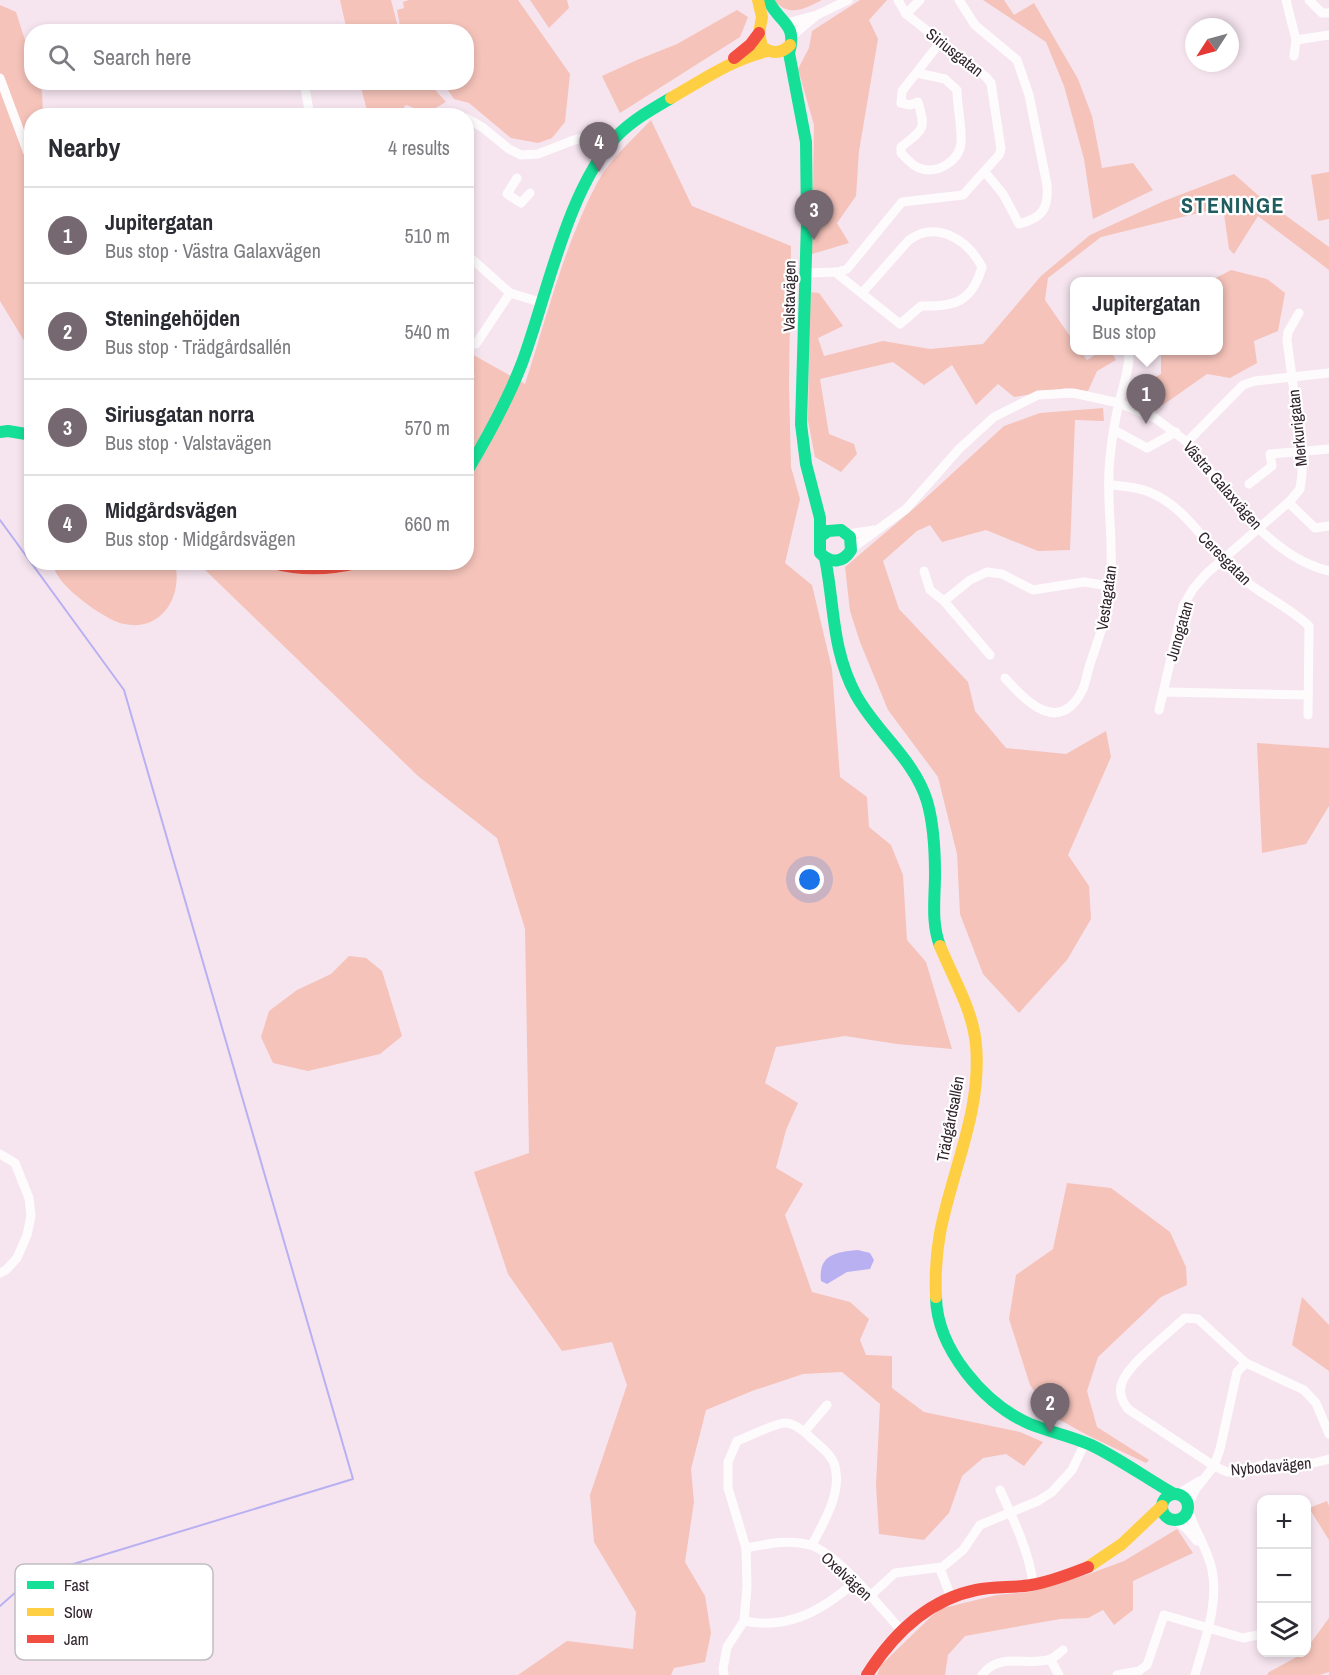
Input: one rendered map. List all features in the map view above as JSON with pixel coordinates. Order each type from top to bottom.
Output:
[{"type":"street","name":"Valstavägen","points":[[758,0],[762,17],[759,40],[771,52],[795,86]]},
{"type":"street","name":"Valstavägen","points":[[768,0],[771,7],[784,21],[792,40],[789,53],[806,142],[806,273],[799,420],[803,450],[818,504],[820,536],[818,544],[825,558]]},
{"type":"street","points":[[474,460],[508,396],[543,303],[572,212],[610,144],[639,119],[723,67],[750,45],[760,30],[773,19],[784,21],[817,15],[848,0]]},
{"type":"street","name":"Siriusgatan","points":[[835,272],[847,269],[854,262],[892,211],[902,202],[963,195],[999,155],[993,89],[987,76],[906,14],[898,0]]},
{"type":"street","points":[[906,14],[920,0]]},
{"type":"street","points":[[959,0],[975,25],[1017,60],[1029,95],[1047,185],[1048,198],[1044,211],[1034,220],[1019,224],[1003,194],[986,172]]},
{"type":"street","points":[[1286,0],[1296,40],[1294,56]]},
{"type":"street","points":[[1309,0],[1322,13],[1329,13]]},
{"type":"street","points":[[723,67],[755,54],[782,52],[817,15]]},
{"type":"street","points":[[1296,40],[1329,35]]},
{"type":"street","points":[[917,73],[945,80],[957,90],[961,142],[959,153],[947,165],[934,170],[918,168],[901,153],[901,147],[920,132],[924,122],[918,102],[910,105],[901,103],[902,91],[942,40]]},
{"type":"street","points":[[0,78],[24,142]]},
{"type":"street","points":[[305,90],[309,108]]},
{"type":"street","points":[[474,122],[509,149],[522,154],[538,154],[583,138],[606,151]]},
{"type":"street","points":[[517,178],[507,194],[521,203],[530,193]]},
{"type":"street","points":[[806,273],[835,272],[900,324],[921,306],[941,307],[957,304],[978,281],[982,267],[976,256],[960,241],[943,232],[918,233],[909,240],[862,293]]},
{"type":"street","points":[[474,261],[510,293],[543,303]]},
{"type":"street","points":[[474,344],[476,345],[510,293]]},
{"type":"street","name":"Merkurigatan","points":[[1259,529],[1300,489],[1302,452],[1287,340],[1288,332],[1299,314]]},
{"type":"street","name":"Vestagatan","points":[[1005,678],[1024,700],[1040,711],[1057,712],[1073,706],[1083,689],[1101,635],[1110,586],[1112,546],[1108,485],[1110,459],[1129,355]]},
{"type":"street","points":[[1187,442],[1244,385],[1255,381],[1329,374]]},
{"type":"street","name":"Västra Galaxvägen","points":[[851,549],[906,509],[959,449],[994,417],[1038,395],[1073,393],[1119,403],[1155,418],[1176,432],[1187,442],[1259,529],[1284,552],[1311,567],[1329,571]]},
{"type":"street","points":[[1114,430],[1147,448],[1176,432]]},
{"type":"street","points":[[0,432],[24,434]]},
{"type":"street","points":[[1249,484],[1272,466],[1270,454],[1329,449]]},
{"type":"street","name":"Ceresgatan","points":[[1108,485],[1149,492],[1173,505],[1223,560],[1253,587],[1294,612],[1309,626],[1308,715]]},
{"type":"street","points":[[1288,503],[1315,528],[1329,525]]},
{"type":"street","name":"Valstavägen","points":[[818,504],[834,528]]},
{"type":"street","points":[[820,536],[826,530],[834,528],[848,534],[851,541],[851,549],[841,560],[833,561],[825,558]]},
{"type":"street","name":"Västra Galaxvägen","points":[[848,534],[879,529]]},
{"type":"street","name":"Junogatan","points":[[1159,710],[1183,606],[1193,589],[1206,574],[1259,529]]},
{"type":"street","name":"Trädgårdsallén","points":[[825,558],[835,636],[856,693],[871,718],[902,755],[922,788],[932,820],[936,854],[934,924],[941,947],[969,1011],[976,1043],[976,1089],[971,1116],[936,1255],[934,1293],[936,1309],[946,1338],[964,1370],[986,1395],[1010,1413],[1027,1422],[1085,1443],[1176,1494]]},
{"type":"street","name":"Trädgårdsallén","points":[[829,593],[836,568],[841,560]]},
{"type":"street","points":[[924,571],[930,590],[944,601],[990,656]]},
{"type":"street","points":[[944,601],[970,580],[987,572],[1002,574],[1034,590],[1084,582],[1110,586]]},
{"type":"street","points":[[1164,692],[1308,695]]},
{"type":"street","points":[[0,1154],[15,1163],[29,1198],[31,1216],[27,1235],[17,1258],[0,1273]]},
{"type":"street","points":[[1214,1466],[1128,1409],[1121,1396],[1121,1384],[1127,1372],[1185,1318],[1198,1319],[1246,1363],[1304,1390],[1316,1403],[1329,1434]]},
{"type":"street","name":"Nybodavägen","points":[[1188,1507],[1204,1478],[1214,1466],[1237,1372],[1246,1363]]},
{"type":"street","points":[[805,1431],[827,1405]]},
{"type":"street","points":[[724,1675],[727,1647],[744,1621],[747,1587],[747,1548],[728,1488],[728,1462],[737,1441],[784,1423],[794,1425],[805,1431],[835,1465],[836,1481],[833,1499],[812,1545]]},
{"type":"street","points":[[870,1596],[895,1573],[942,1566],[963,1550],[980,1525],[1038,1501],[1057,1488],[1072,1470],[1085,1443]]},
{"type":"street","name":"Nybodavägen","points":[[1214,1466],[1227,1472],[1240,1472],[1265,1464],[1314,1463],[1329,1459]]},
{"type":"street","name":"Trädgårdsallén","points":[[1133,1470],[1163,1504]]},
{"type":"street","name":"Nybodavägen","points":[[1176,1494],[1204,1478]]},
{"type":"street","points":[[1000,1490],[1011,1512],[1032,1574],[1033,1584]]},
{"type":"street","points":[[867,1675],[901,1630],[929,1608],[951,1597],[976,1590],[1033,1584],[1076,1571],[1110,1555],[1163,1504],[1167,1497],[1176,1494],[1185,1498],[1212,1569],[1214,1594],[1208,1629],[1195,1675]]},
{"type":"street","points":[[1163,1504],[1164,1513],[1187,1529],[1205,1550]]},
{"type":"street","points":[[1126,1541],[1154,1524],[1181,1518],[1188,1507]]},
{"type":"street","name":"Oxelvägen","points":[[747,1548],[778,1542],[812,1545],[832,1558],[901,1630]]},
{"type":"street","points":[[942,1566],[940,1569],[951,1597]]},
{"type":"street","points":[[744,1621],[762,1625],[786,1622],[814,1612],[835,1599],[856,1581]]},
{"type":"street","points":[[1117,1675],[1139,1671],[1147,1665],[1164,1615],[1243,1638],[1257,1635]]},
{"type":"street","points":[[982,1675],[988,1667],[998,1663],[1050,1659],[1063,1650]]},
{"type":"street","points":[[1050,1659],[1059,1675]]},
{"type":"shaded area","points":[[340,0],[391,0],[397,24],[345,24]]},
{"type":"shaded area","points":[[409,0],[518,0],[570,74],[565,122],[552,138],[538,143],[511,138],[469,103],[454,99],[448,90],[474,90],[474,24],[400,24],[397,10],[404,8],[403,2]]},
{"type":"shaded area","points":[[530,0],[567,0],[569,8],[549,28]]},
{"type":"shaded area","points":[[773,0],[822,0],[808,7],[791,10],[785,9]]},
{"type":"shaded area","points":[[860,0],[887,0],[869,20],[878,39],[859,151],[856,196],[837,223],[849,243],[812,254],[814,125],[798,69],[809,48],[812,31]]},
{"type":"shaded area","points":[[983,0],[1004,0],[1014,15],[1034,3],[1078,79],[1092,116],[1102,168],[1133,163],[1153,190],[1093,219],[1084,159],[1064,86],[1046,42]]},
{"type":"shaded area","points":[[0,5],[16,12],[24,37],[24,90],[41,90],[42,92],[43,108],[24,108],[24,340],[0,301]]},
{"type":"shaded area","points":[[737,10],[748,17],[740,37],[620,113],[602,76],[677,44]]},
{"type":"shaded area","points":[[362,90],[435,90],[446,102],[436,108],[414,108],[406,105],[403,108],[366,108]]},
{"type":"shaded area","points":[[651,120],[692,206],[791,246],[789,385],[791,467],[800,499],[785,563],[812,585],[832,669],[840,777],[867,797],[869,827],[891,845],[903,875],[907,940],[926,962],[952,1049],[845,1036],[776,1047],[765,1083],[798,1103],[786,1130],[776,1168],[803,1184],[785,1215],[812,1292],[850,1302],[869,1319],[860,1340],[866,1355],[892,1356],[892,1388],[924,1412],[1020,1432],[1043,1442],[1024,1466],[1006,1454],[983,1458],[962,1476],[949,1513],[924,1540],[879,1534],[876,1485],[880,1404],[842,1372],[803,1374],[752,1391],[706,1410],[691,1469],[694,1502],[685,1562],[705,1596],[711,1633],[705,1662],[674,1668],[671,1675],[518,1675],[567,1641],[633,1649],[636,1612],[594,1542],[590,1495],[627,1385],[612,1342],[562,1351],[508,1274],[474,1172],[529,1153],[525,929],[497,838],[418,776],[205,570],[474,570],[474,355],[525,384],[575,231],[597,183],[622,150]]},
{"type":"shaded area","points":[[1329,172],[1329,219],[1318,221],[1311,175]]},
{"type":"shaded area","points":[[1234,174],[1259,196],[1329,247],[1329,270],[1258,216],[1234,254],[1229,249],[1223,207],[1101,237],[1048,278],[1045,300],[1070,336],[1070,355],[1083,355],[1087,360],[1095,355],[1113,355],[1116,360],[1097,371],[1088,391],[1066,388],[1014,397],[998,384],[976,405],[952,365],[924,385],[893,362],[820,379],[829,434],[854,444],[857,454],[841,472],[815,457],[808,421],[810,292],[819,293],[843,326],[818,338],[824,356],[883,341],[930,349],[983,344],[1041,276],[1090,235],[1164,201]]},
{"type":"shaded area","points":[[1231,270],[1267,279],[1285,293],[1278,331],[1254,341],[1257,363],[1230,378],[1207,374],[1156,408],[1133,398],[1133,389],[1161,374],[1161,355],[1223,355],[1223,277],[1218,277]]},
{"type":"shaded area","points":[[1103,408],[1104,421],[1075,420],[1070,550],[1038,551],[986,530],[942,542],[930,525],[917,531],[883,561],[899,609],[968,682],[975,711],[1006,748],[1066,754],[1106,731],[1111,757],[1068,855],[1089,886],[1091,919],[1067,960],[1019,1013],[983,974],[960,914],[957,854],[938,777],[888,710],[850,611],[845,567],[919,504],[1004,426],[1040,413]]},
{"type":"shaded area","points":[[55,570],[176,570],[176,588],[167,609],[159,617],[137,625],[124,624],[102,614],[77,597],[61,581]]},
{"type":"shaded area","points":[[1257,743],[1329,748],[1329,806],[1306,844],[1262,853]]},
{"type":"shaded area","points":[[349,956],[366,958],[382,971],[402,1036],[380,1054],[308,1071],[273,1063],[261,1037],[269,1011],[297,990],[331,974]]},
{"type":"shaded area","points":[[1067,1183],[1111,1188],[1170,1232],[1186,1267],[1187,1285],[1161,1297],[1098,1357],[1087,1391],[1097,1427],[1149,1460],[1146,1463],[1053,1416],[1030,1385],[1009,1319],[1016,1275],[1053,1249]]},
{"type":"shaded area","points":[[858,1250],[870,1253],[874,1260],[870,1269],[847,1272],[827,1284],[821,1281],[821,1272],[826,1260],[836,1254]]},
{"type":"shaded area","points":[[1302,1297],[1329,1325],[1329,1371],[1292,1345]]},
{"type":"shaded area","points":[[1327,1501],[1329,1540],[1311,1511],[1311,1507]]},
{"type":"shaded area","points":[[1177,1529],[1193,1553],[1133,1581],[1133,1610],[1114,1625],[1103,1610],[1088,1618],[1060,1619],[965,1636],[948,1655],[945,1675],[877,1675],[881,1665],[939,1609],[997,1595],[1030,1592],[1089,1574],[1124,1561]]},
{"type":"shaded area","points":[[1329,1618],[1329,1672],[1319,1675],[1267,1675],[1297,1657],[1311,1657],[1311,1643]]},
{"type":"waterway","points":[[0,520],[24,553]]},
{"type":"waterway","points":[[36,570],[124,690],[353,1479],[73,1564]]},
{"type":"waterway","points":[[0,1606],[15,1593]]},
{"type":"traffic: fast","points":[[768,0],[786,24],[791,35],[789,53],[806,142],[807,222],[801,424],[806,464],[820,518],[820,553],[828,559],[841,560],[851,550],[850,537],[841,530],[828,531],[821,536]]},
{"type":"traffic: fast","points":[[474,460],[522,363],[560,245],[584,185],[599,159],[616,137],[649,111],[671,98]]},
{"type":"traffic: fast","points":[[0,432],[24,434]]},
{"type":"traffic: fast","points":[[825,558],[838,644],[848,678],[865,709],[913,772],[927,801],[934,838],[934,919],[940,946]]},
{"type":"traffic: fast","points":[[936,1297],[938,1317],[954,1355],[980,1389],[996,1403],[1030,1424],[1102,1450],[1174,1494]]},
{"type":"traffic: fast","points":[[1175,1494],[1184,1498],[1188,1507],[1184,1516],[1175,1520],[1166,1516],[1162,1507],[1166,1498],[1175,1494]]},
{"type":"traffic: slow","points":[[758,0],[762,17],[759,33],[762,47],[776,52],[790,45]]},
{"type":"traffic: slow","points":[[671,98],[742,59],[768,51]]},
{"type":"traffic: slow","points":[[936,1297],[936,1265],[940,1233],[965,1140],[975,1093],[977,1069],[976,1045],[971,1019],[940,946]]},
{"type":"traffic: slow","points":[[1088,1567],[1122,1544],[1162,1506]]},
{"type":"traffic: jam","points":[[734,58],[750,45],[759,33]]},
{"type":"traffic: jam","points":[[867,1675],[900,1633],[927,1610],[942,1602],[976,1590],[1038,1584],[1088,1567]]},
{"type":"place","name":"Midgårdsvägen","points":[[599,172]]},
{"type":"place","name":"Siriusgatan norra","points":[[814,240]]},
{"type":"place","name":"Jupitergatan","points":[[1146,424]]},
{"type":"place","name":"Steningehöjden","points":[[1050,1433]]},
{"type":"district","name":"STENINGE","points":[[1233,205]]}]
